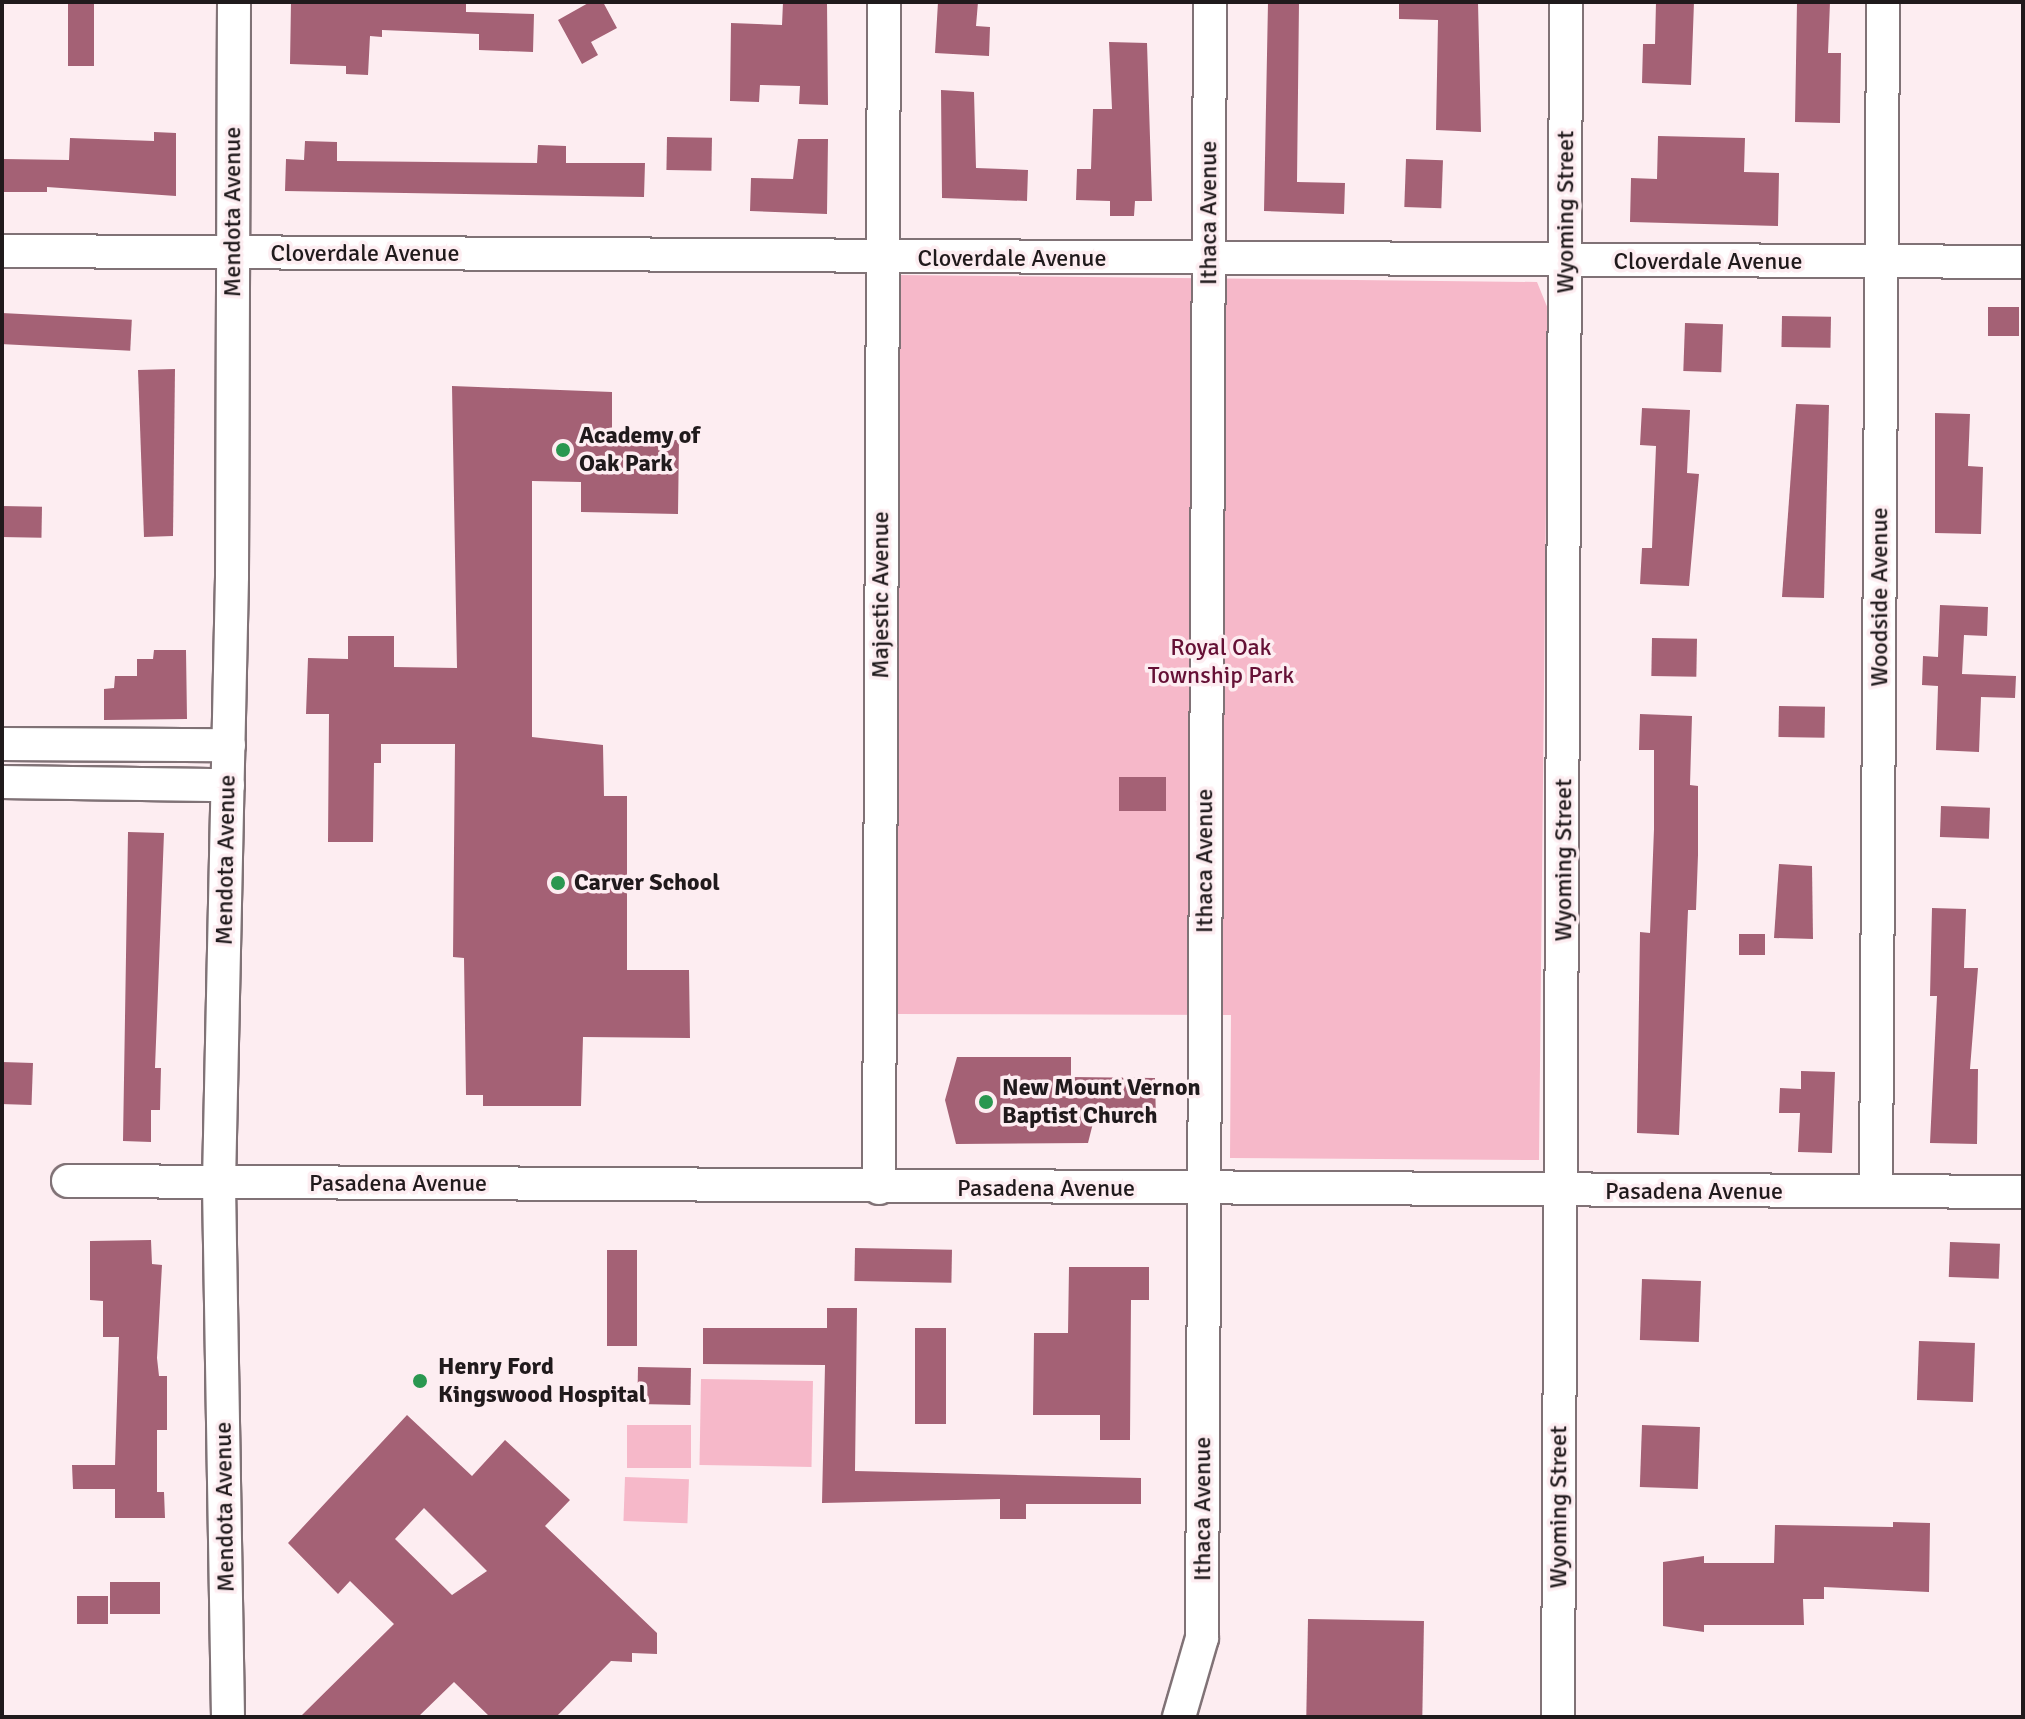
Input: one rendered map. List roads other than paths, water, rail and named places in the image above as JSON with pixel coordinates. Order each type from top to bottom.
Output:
[{"type":"street","name":"Mendota Avenue","points":[[228,1717],[219,1183],[229,745],[234,2]]},
{"type":"street","name":"Majestic Avenue","points":[[879,1188],[884,2]]},
{"type":"street","name":"Ithaca Avenue","points":[[1179,1717],[1202,1638],[1210,2]]},
{"type":"street","name":"Wyoming Street","points":[[1558,1717],[1566,2]]},
{"type":"street","name":"Woodside Avenue","points":[[1876,1191],[1883,2]]},
{"type":"street","name":"Cloverdale Avenue","points":[[2,251],[1566,263],[2023,262]]},
{"type":"street","points":[[2,744],[229,745]]},
{"type":"street","points":[[2,782],[228,785]]},
{"type":"street","name":"Pasadena Avenue","points":[[68,1181],[1561,1193],[2023,1192]]},
{"type":"place","name":"Academy of Oak Park","points":[[563,450]]},
{"type":"place","name":"Carver School","points":[[558,883]]},
{"type":"place","name":"New Mount Vernon Baptist Church","points":[[986,1102]]},
{"type":"place","name":"Henry Ford Kingswood Hospital","points":[[420,1381]]},
{"type":"park label","name":"Royal Oak Township Park","points":[[1221,662]]}]
